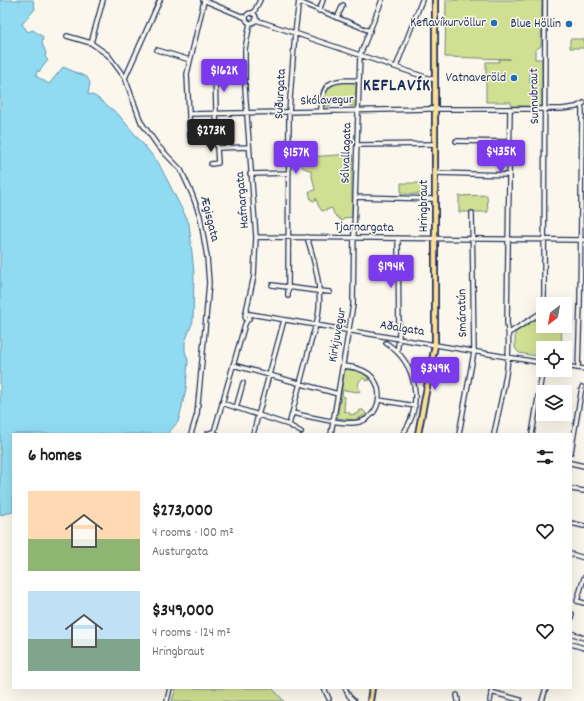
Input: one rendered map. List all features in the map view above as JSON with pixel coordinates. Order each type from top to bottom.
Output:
[{"type":"main road","name":"Hringbraut","points":[[418,433],[435,345],[435,0]]},
{"type":"main road","points":[[370,701],[372,689]]},
{"type":"street","points":[[91,43],[103,0]]},
{"type":"street","points":[[125,78],[160,0]]},
{"type":"street","points":[[190,136],[187,74],[203,0],[246,18],[250,23],[254,23],[256,20]]},
{"type":"street","points":[[253,14],[260,0]]},
{"type":"street","points":[[319,11],[323,0]]},
{"type":"street","name":"Sólvallagata","points":[[354,238],[360,55],[382,0]]},
{"type":"street","points":[[396,67],[422,0]]},
{"type":"street","name":"Sunnubraut","points":[[544,297],[545,0]]},
{"type":"street","points":[[299,1],[319,11],[370,31]]},
{"type":"street","name":"Suðurgata","points":[[288,296],[289,112],[299,1]]},
{"type":"street","points":[[337,18],[343,5]]},
{"type":"street","points":[[246,18],[248,14],[253,14]]},
{"type":"street","points":[[253,14],[256,16],[256,20]]},
{"type":"street","points":[[256,20],[435,79]]},
{"type":"street","name":"Hafnargata","points":[[215,433],[222,403],[248,316],[248,303],[254,276],[256,237],[250,174],[245,88],[245,49],[250,23]]},
{"type":"street","name":"Ægisgata","points":[[66,36],[91,43],[108,55],[125,78],[141,122],[154,142],[181,170],[200,216],[208,257],[209,283],[196,414],[191,433]]},
{"type":"street","points":[[157,50],[190,60]]},
{"type":"street","points":[[211,164],[218,164],[215,73]]},
{"type":"street","points":[[321,111],[323,94],[329,85],[339,80],[359,80]]},
{"type":"street","points":[[578,368],[582,240],[582,104]]},
{"type":"street","name":"Skólavegur","points":[[190,114],[358,110],[510,108],[566,109],[582,104]]},
{"type":"street","points":[[494,433],[508,358],[509,333],[507,322],[510,108]]},
{"type":"street","points":[[456,141],[509,142]]},
{"type":"street","points":[[358,145],[435,144]]},
{"type":"street","points":[[218,148],[249,147]]},
{"type":"street","points":[[250,174],[289,173]]},
{"type":"street","points":[[435,173],[509,175]]},
{"type":"street","points":[[356,197],[435,199]]},
{"type":"street","points":[[472,213],[472,239]]},
{"type":"street","name":"Tjarnargata","points":[[256,237],[582,240]]},
{"type":"street","points":[[289,425],[320,306],[318,276],[307,238]]},
{"type":"street","name":"Kirkjuvegur","points":[[331,433],[353,304],[354,238]]},
{"type":"street","points":[[397,352],[399,339],[398,238]]},
{"type":"street","name":"Smáratún","points":[[459,433],[474,352],[472,239]]},
{"type":"street","points":[[272,285],[330,292]]},
{"type":"street","name":"Aðalgata","points":[[248,316],[316,325],[536,362]]},
{"type":"street","points":[[509,333],[536,316]]},
{"type":"street","points":[[253,433],[284,320]]},
{"type":"street","points":[[386,343],[397,352],[405,362],[415,389],[415,406],[411,419],[404,433]]},
{"type":"street","points":[[233,365],[338,394]]},
{"type":"street","points":[[292,413],[350,423],[365,420],[373,413],[379,400],[377,385],[369,374],[360,369],[343,366]]},
{"type":"street","points":[[572,367],[584,369]]},
{"type":"street","points":[[532,433],[542,377]]},
{"type":"street","points":[[236,408],[243,383]]},
{"type":"street","points":[[572,446],[582,387]]},
{"type":"street","points":[[379,400],[415,406]]},
{"type":"street","points":[[222,403],[289,425],[301,432]]},
{"type":"street","points":[[572,463],[584,466]]},
{"type":"street","points":[[572,489],[584,491]]},
{"type":"street","points":[[572,524],[584,526]]},
{"type":"street","points":[[572,554],[584,558]]},
{"type":"street","points":[[584,578],[577,601],[584,603]]},
{"type":"street","points":[[572,633],[584,637],[582,647],[572,644]]},
{"type":"street","points":[[167,701],[170,689]]},
{"type":"street","points":[[324,689],[329,699]]},
{"type":"street","points":[[346,689],[354,701]]},
{"type":"street","points":[[542,701],[546,689]]},
{"type":"street","points":[[490,701],[492,690],[520,700]]},
{"type":"street","points":[[457,695],[458,701]]},
{"type":"green space","name":"Keflavíkurvöllur","points":[[446,0],[542,0],[541,46],[535,50],[535,59],[542,59],[542,106],[511,106],[511,102],[486,102],[486,62],[499,62],[499,59],[510,59],[445,57]]},
{"type":"green space","points":[[570,39],[584,39],[584,48],[570,48]]},
{"type":"green space","points":[[353,81],[354,84],[356,84],[355,106],[350,106],[347,102],[331,103],[329,107],[323,104],[328,88],[336,83]]},
{"type":"green space","points":[[301,151],[305,151],[306,156],[308,157],[352,154],[352,217],[345,218],[342,221],[334,214],[332,208],[322,211],[316,198],[315,201],[311,200],[309,192],[315,190],[311,171],[302,167],[303,160],[301,160]]},
{"type":"green space","points":[[401,183],[421,183],[422,194],[401,194]]},
{"type":"green space","points":[[487,195],[488,212],[459,212],[459,196]]},
{"type":"green space","points":[[536,319],[536,333],[561,333],[562,341],[536,341],[536,356],[519,353],[515,348],[515,333]]},
{"type":"green space","points":[[345,369],[362,372],[370,380],[366,381],[363,378],[359,382],[359,392],[343,390],[342,396],[345,397],[344,411],[350,413],[350,415],[359,413],[360,410],[363,410],[367,414],[355,420],[337,418]]},
{"type":"green space","points":[[176,689],[273,689],[284,701],[172,701]]},
{"type":"water","points":[[0,0],[33,0],[35,9],[22,24],[28,32],[33,30],[43,37],[42,43],[46,53],[45,57],[48,60],[39,72],[37,70],[36,76],[49,84],[63,67],[87,77],[90,83],[88,94],[95,96],[118,114],[158,162],[189,223],[194,273],[193,321],[185,342],[185,351],[188,360],[186,389],[178,422],[168,433],[12,433],[12,512],[0,515]]},
{"type":"water","points":[[530,67],[536,67],[536,80],[531,80],[535,82],[533,85],[530,83]]},
{"type":"place","name":"Keflavíkurvöllur","points":[[494,23]]},
{"type":"place","name":"Blue Höllin","points":[[569,24]]},
{"type":"place","name":"Vatnaveröld","points":[[514,78]]},
{"type":"district","name":"KEFLAVÍK","points":[[397,87]]}]
